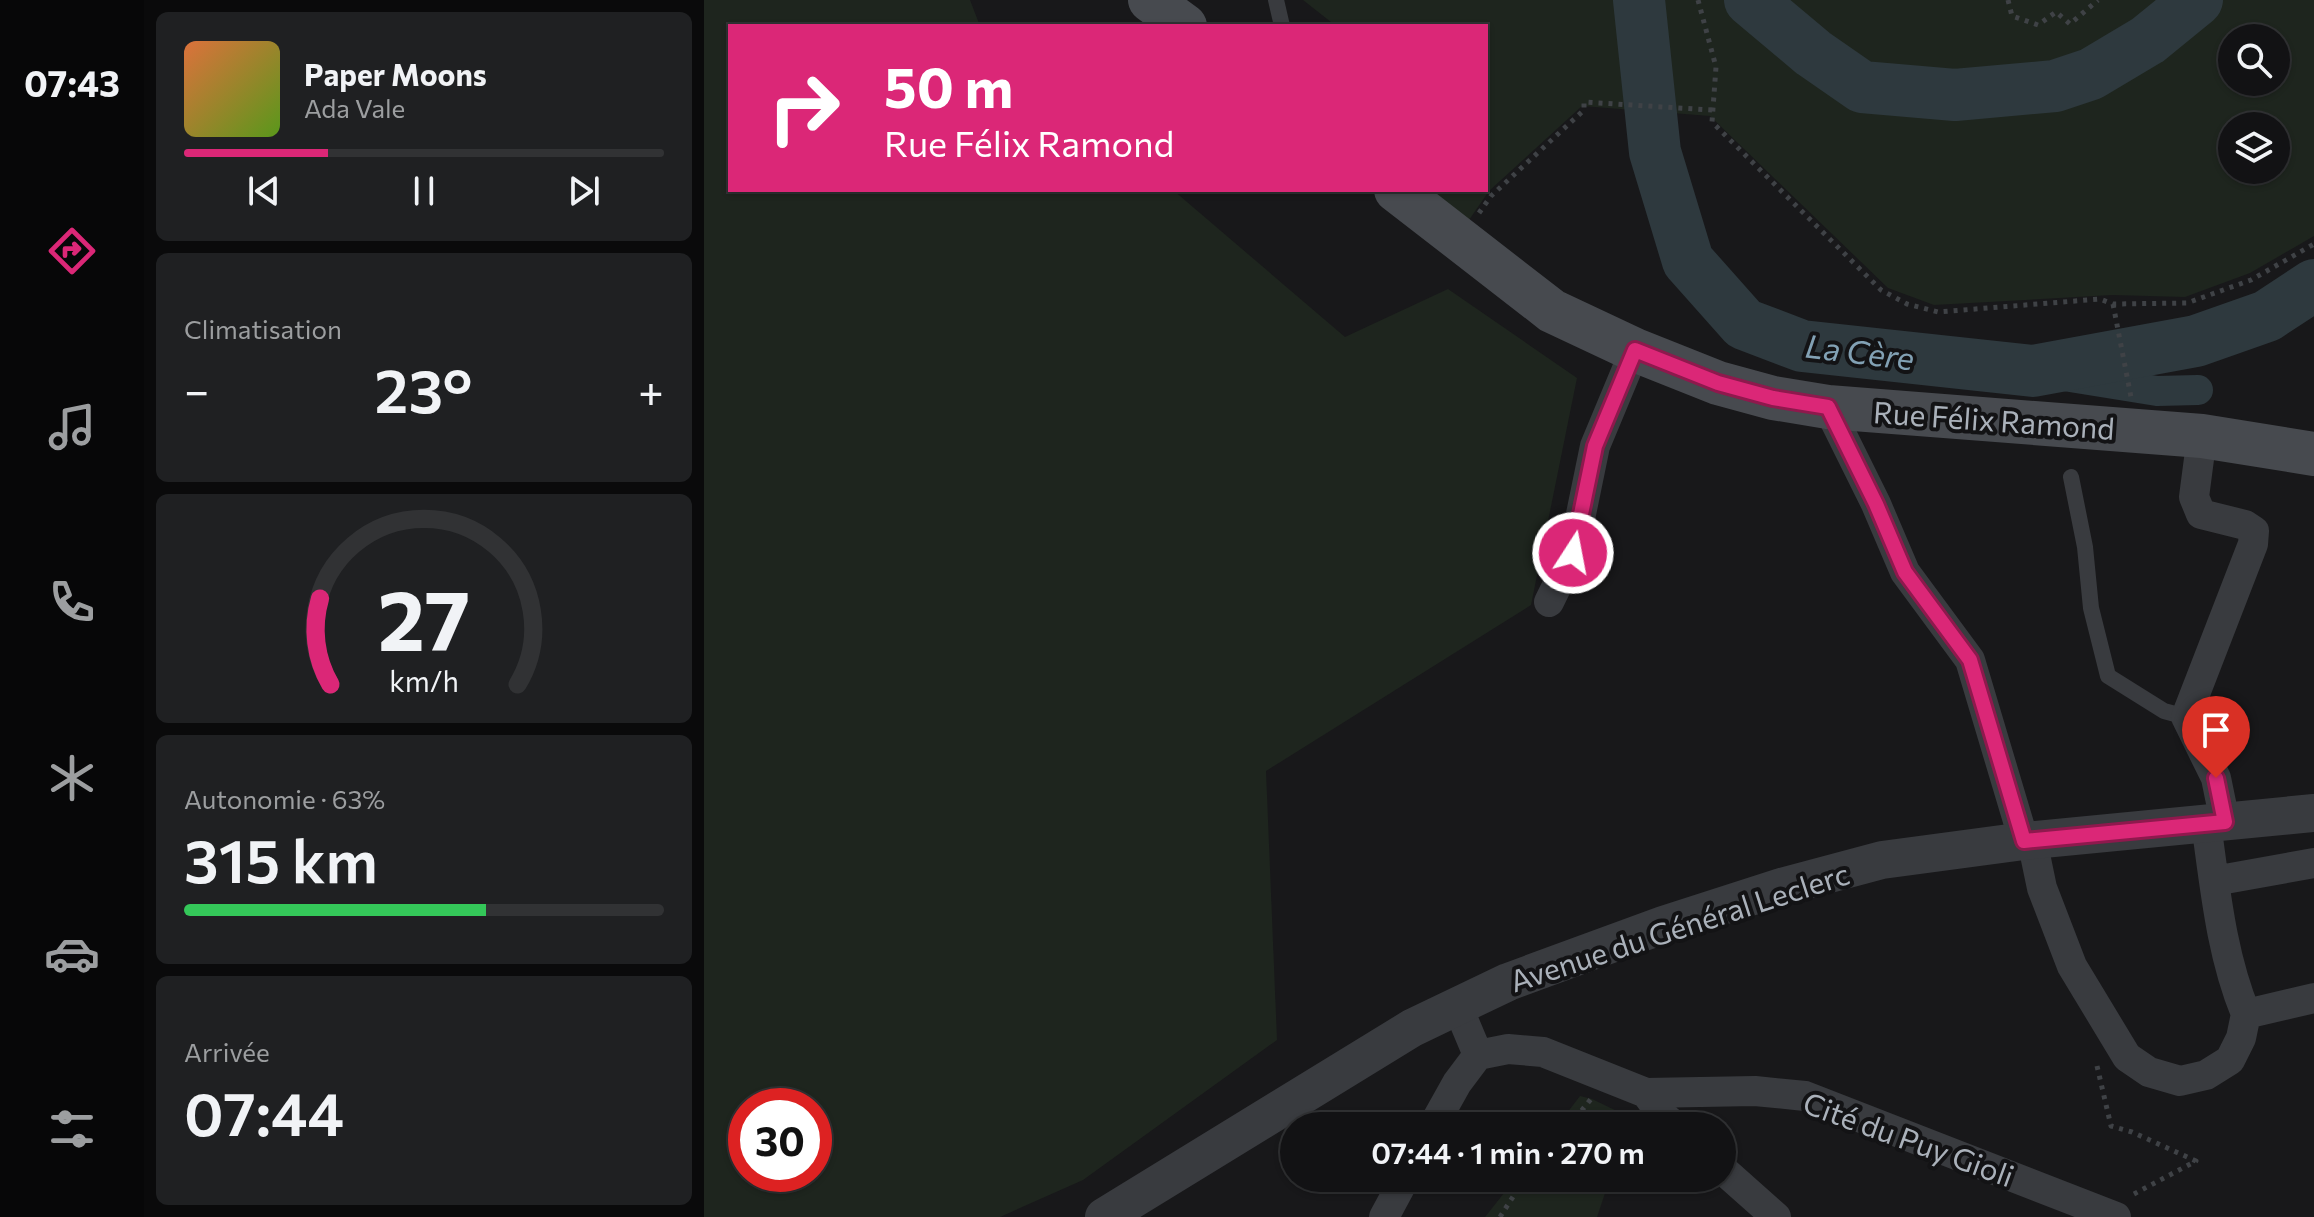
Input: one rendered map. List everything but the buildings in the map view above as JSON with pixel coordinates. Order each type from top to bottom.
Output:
[{"type":"main road","points":[[1150,0],[1182,24]]},
{"type":"main road","name":"Rue Félix Ramond","points":[[1399,192],[1552,311],[1635,350],[1718,383],[1773,398],[1828,407],[2202,436],[2314,454]]},
{"type":"street","points":[[1549,602],[1573,553],[1595,446],[1635,350]]},
{"type":"street","points":[[1828,407],[1876,504],[1905,572],[1970,660],[2042,888],[2072,966],[2127,1057],[2149,1072],[2180,1081],[2206,1075],[2230,1060],[2241,1038],[2246,1014],[2233,982],[2214,881],[2216,778],[2186,717],[2253,544],[2254,531],[2245,525],[2201,514],[2194,497],[2202,436]]},
{"type":"street","name":"Avenue du Général Leclerc","points":[[1104,1217],[1412,1028],[1457,1005],[1508,982],[1781,887],[1882,860],[2028,840],[2314,813]]},
{"type":"street","points":[[2214,881],[2314,863]]},
{"type":"street","points":[[2246,1014],[2314,998]]},
{"type":"street","points":[[1441,1112],[1478,1055],[1457,1005]]},
{"type":"street","name":"Cité du Puy Gioli","points":[[1478,1055],[1508,1049],[1543,1052],[1646,1093],[1755,1091],[1805,1096],[2110,1214]]},
{"type":"street","name":"Cité du Puy Gioli","points":[[1646,1093],[1660,1112]]},
{"type":"street","points":[[1736,1181],[1776,1217]]},
{"type":"street","points":[[1384,1217],[1397,1192]]},
{"type":"lane","points":[[1276,0],[1282,24]]},
{"type":"lane","points":[[2071,477],[2085,547],[2091,608],[2108,676],[2164,711],[2186,717]]},
{"type":"path","points":[[1698,0],[1716,67],[1712,122],[1881,290],[1907,304],[1938,312],[2100,299],[2113,304],[2187,303],[2251,280],[2314,244]]},
{"type":"path","points":[[2008,0],[2012,16],[2038,25],[2056,12],[2070,24],[2098,0]]},
{"type":"path","points":[[1460,241],[1491,196],[1584,110],[1584,102],[1712,110]]},
{"type":"path","points":[[2113,304],[2132,402],[2130,430]]},
{"type":"path","points":[[2110,1029],[2092,1046],[2111,1126],[2132,1132],[2196,1161],[2110,1214]]},
{"type":"path","points":[[1500,1217],[1516,1192]]},
{"type":"shaded area","points":[[704,0],[970,0],[979,24],[728,24],[728,192],[1175,192],[1345,337],[1448,289],[1577,378],[1531,605],[1266,771],[1277,1040],[1083,1180],[1000,1217],[704,1217]]},
{"type":"shaded area","points":[[1303,0],[2314,0],[2314,236],[2250,273],[2185,297],[2112,295],[1934,305],[1888,288],[1710,116],[1582,106],[1489,191],[1469,220],[1432,192],[1488,192],[1488,24],[1333,24]]},
{"type":"shaded area","points":[[1580,1096],[1619,1112],[1568,1112]]},
{"type":"shaded area","points":[[1505,1192],[1605,1192],[1597,1217],[1485,1217]]},
{"type":"waterway","name":"La Cère","points":[[1639,0],[1655,152],[1688,261],[1744,324],[1802,346],[2033,371],[2196,341],[2267,316],[2314,285]]},
{"type":"waterway","name":"La Cère","points":[[1750,0],[1813,53],[1862,87],[1955,95],[2055,86],[2091,74],[2148,40],[2197,0]]},
{"type":"waterway","points":[[2033,371],[2157,391],[2198,390]]},
{"type":"route","points":[[1573,553],[1595,446],[1635,350],[1718,383],[1773,398],[1828,407],[1876,504],[1905,572],[1970,660],[2024,841],[2225,822],[2216,778]]}]
